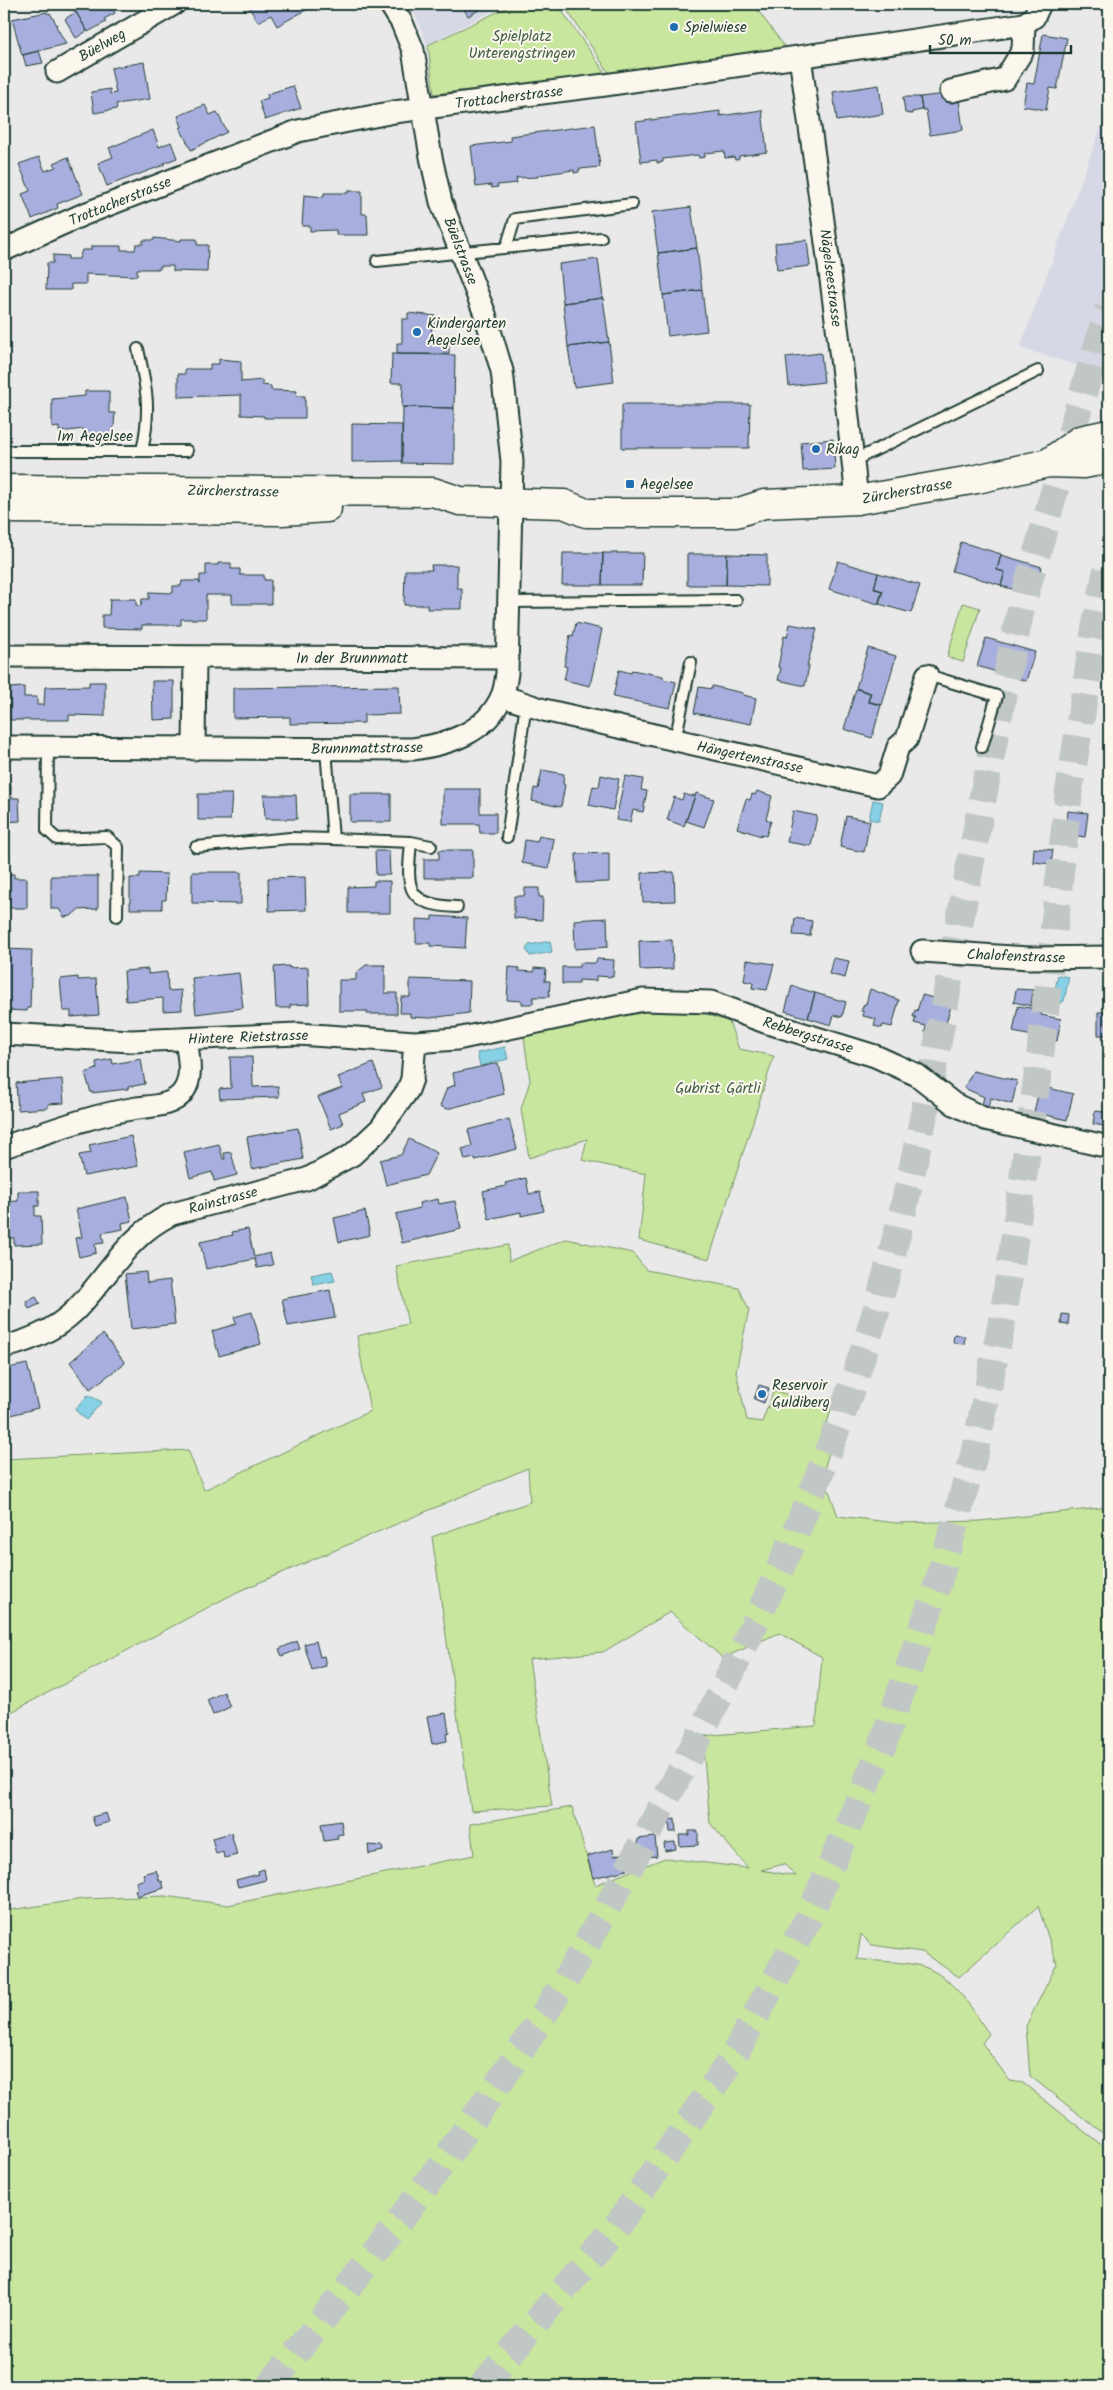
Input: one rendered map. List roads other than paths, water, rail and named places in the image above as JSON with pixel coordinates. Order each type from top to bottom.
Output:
[{"type":"main road","name":"Zürcherstrasse","points":[[1048,463],[1080,440],[1109,434]]},
{"type":"main road","name":"Zürcherstrasse","points":[[4,488],[433,492],[460,501],[564,504],[586,513],[736,513],[764,504],[857,500],[978,479],[1048,463],[1084,464],[1109,459]]},
{"type":"main road","name":"Zürcherstrasse","points":[[4,509],[282,511],[325,508],[433,509],[460,501]]},
{"type":"street","name":"Büelweg","points":[[57,72],[174,4]]},
{"type":"street","name":"Büelstrasse","points":[[390,4],[402,23],[413,50],[431,157],[441,202],[485,314],[502,371],[512,461],[511,503]]},
{"type":"street","name":"Trottacherstrasse","points":[[4,250],[82,215],[298,131],[423,108],[605,85],[800,57],[1033,15]]},
{"type":"street","points":[[950,91],[1005,79],[1023,50],[1033,15]]},
{"type":"street","name":"Nägelseestrasse","points":[[800,57],[820,188],[857,500]]},
{"type":"street","name":"Brunnmattstrasse","points":[[4,747],[413,749],[441,745],[469,734],[487,719],[502,696],[508,658],[511,503]]},
{"type":"street","name":"In der Brunnmatt","points":[[4,656],[508,658]]},
{"type":"street","points":[[194,749],[195,657]]},
{"type":"street","name":"Hängertenstrasse","points":[[502,696],[544,710],[878,786],[889,776],[898,747],[907,739],[927,675]]},
{"type":"street","name":"Chalofenstrasse","points":[[922,951],[1029,958],[1109,957]]},
{"type":"street","name":"Rebbergstrasse","points":[[491,1031],[643,1000],[712,1002],[765,1022],[875,1056],[917,1075],[954,1104],[985,1119],[1109,1147]]},
{"type":"street","name":"Hintere Rietstrasse","points":[[4,1034],[131,1041],[298,1034],[416,1042],[457,1039],[491,1031]]},
{"type":"street","points":[[4,1147],[94,1117],[161,1105],[174,1100],[183,1092],[188,1081],[190,1070],[186,1039]]},
{"type":"street","name":"Rainstrasse","points":[[4,1347],[37,1336],[68,1316],[82,1304],[142,1231],[157,1221],[172,1214],[307,1179],[352,1155],[380,1129],[408,1090],[412,1079],[416,1042]]},
{"type":"lane","points":[[506,248],[515,219],[632,204]]},
{"type":"lane","points":[[377,261],[462,254],[601,238]]},
{"type":"lane","points":[[138,349],[146,386],[148,421],[142,451]]},
{"type":"lane","points":[[853,460],[1038,371]]},
{"type":"lane","name":"Im Aegelsee","points":[[4,451],[187,451]]},
{"type":"lane","points":[[509,602],[736,600]]},
{"type":"lane","points":[[675,741],[691,662]]},
{"type":"lane","points":[[927,675],[997,696],[982,747]]},
{"type":"lane","points":[[507,837],[526,704]]},
{"type":"lane","points":[[48,748],[47,830],[56,839],[107,837],[118,847],[117,916]]},
{"type":"lane","points":[[326,749],[333,839]]},
{"type":"lane","points":[[196,847],[290,838],[411,842],[430,846]]},
{"type":"lane","points":[[411,842],[408,876],[409,888],[419,899],[437,906],[457,907]]},
{"type":"water","points":[[873,800],[883,802],[879,821],[869,819]]},
{"type":"water","points":[[550,941],[552,952],[530,956],[526,949],[529,945]]},
{"type":"water","points":[[1058,975],[1069,977],[1064,1001],[1057,1005],[1053,999]]},
{"type":"water","points":[[505,1047],[508,1059],[480,1066],[477,1053]]},
{"type":"water","points":[[332,1271],[335,1281],[314,1285],[311,1275]]},
{"type":"water","points":[[88,1395],[102,1402],[86,1420],[75,1410]]},
{"type":"tunnel","points":[[269,2386],[444,2161],[561,1988],[634,1859],[716,1704],[771,1588],[821,1470],[844,1410],[864,1349],[894,1246],[923,1121],[984,790],[1019,616],[1065,452],[1109,309]]},
{"type":"tunnel","points":[[482,2386],[617,2226],[732,2059],[808,1919],[882,1747],[939,1580],[974,1455],[1004,1312],[1039,1066],[1069,791],[1095,629],[1109,560]]},
{"type":"place","name":"Spielwiese","points":[[674,27]]},
{"type":"place","name":"Kindergarten Aegelsee","points":[[417,332]]},
{"type":"place","name":"Rikag","points":[[816,449]]},
{"type":"place","name":"Aegelsee","points":[[630,484]]},
{"type":"place","name":"Reservoir Guldiberg","points":[[762,1394]]},
{"type":"park label","name":"Spielplatz Unterengstringen","points":[[522,44]]},
{"type":"park label","name":"Gubrist Gärtli","points":[[718,1088]]}]
